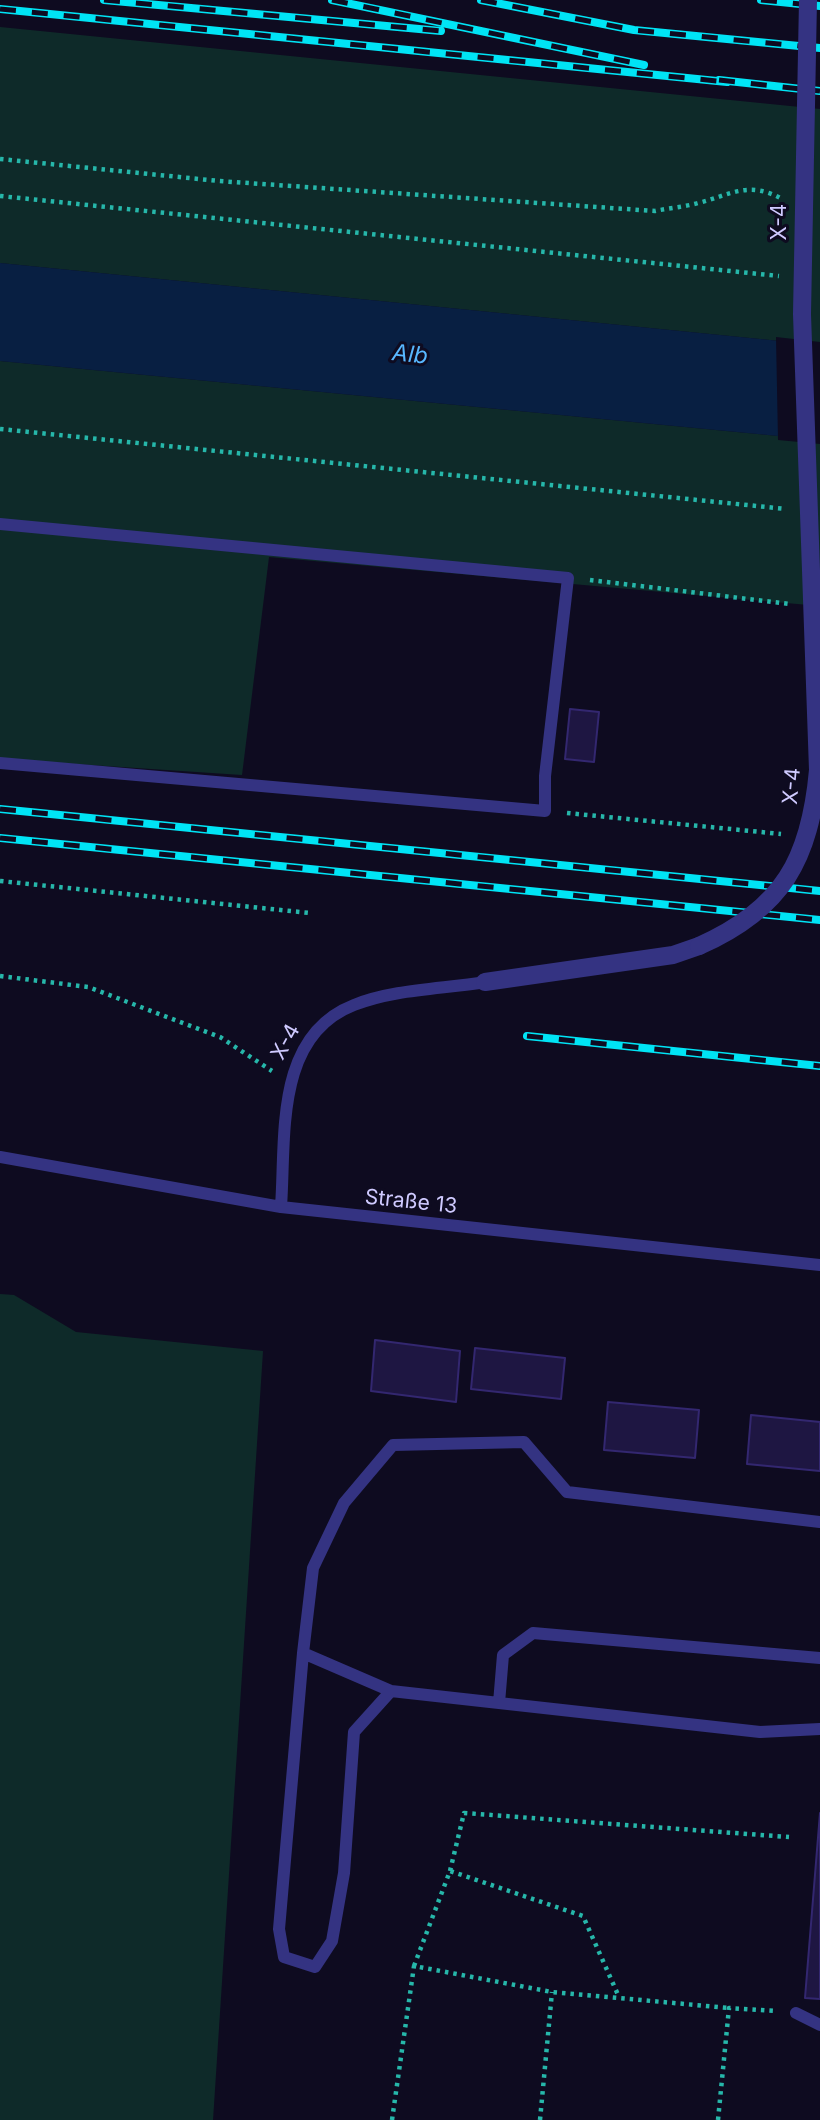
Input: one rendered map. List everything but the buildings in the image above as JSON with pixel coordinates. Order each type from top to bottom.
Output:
[{"type":"street","name":"X-4","points":[[485,982],[673,955],[699,946],[744,922],[775,896],[801,856],[815,801],[818,770],[802,314],[808,0]]},
{"type":"lane","points":[[0,524],[568,578],[545,776],[545,811],[0,763]]},
{"type":"lane","name":"X-4","points":[[281,1207],[290,1083],[296,1062],[308,1041],[333,1017],[352,1006],[485,982]]},
{"type":"lane","name":"Straße 13","points":[[0,1157],[281,1207],[820,1265]]},
{"type":"lane","points":[[391,1691],[354,1732],[344,1873],[332,1941],[315,1967],[284,1957],[279,1928],[313,1568],[344,1503],[393,1445],[524,1442],[567,1492],[820,1521]]},
{"type":"lane","points":[[499,1703],[503,1655],[533,1633],[820,1658]]},
{"type":"lane","points":[[303,1653],[391,1691],[760,1732],[820,1729]]},
{"type":"lane","points":[[796,2013],[820,2025]]},
{"type":"path","points":[[0,159],[219,181],[655,211],[700,203],[733,190],[767,191],[789,204]]},
{"type":"path","points":[[0,197],[782,276]]},
{"type":"path","points":[[0,429],[792,509]]},
{"type":"path","points":[[568,578],[796,604]]},
{"type":"path","points":[[545,811],[793,835]]},
{"type":"path","points":[[0,881],[310,913]]},
{"type":"path","points":[[0,976],[88,987],[220,1037],[290,1083]]},
{"type":"path","points":[[393,2120],[414,1966],[450,1871],[464,1813],[789,1837]]},
{"type":"path","points":[[450,1871],[583,1916],[620,1998]]},
{"type":"path","points":[[414,1966],[552,1992],[796,2013]]},
{"type":"path","points":[[540,2120],[552,1992]]},
{"type":"path","points":[[718,2120],[729,2008]]},
{"type":"green space","points":[[0,27],[820,109],[820,345],[0,263]]},
{"type":"green space","points":[[0,361],[820,440],[820,606],[269,557],[242,775],[0,759]]},
{"type":"green space","points":[[0,1294],[14,1295],[76,1332],[263,1351],[213,2120],[0,2120]]},
{"type":"water","name":"Alb","points":[[0,263],[820,345],[820,440],[0,361]]},
{"type":"pier","points":[[776,337],[820,342],[820,444],[778,440]]},
{"type":"railway","points":[[104,0],[441,31]]},
{"type":"railway","points":[[332,0],[644,65]]},
{"type":"railway","points":[[481,0],[634,30],[820,48]]},
{"type":"railway","points":[[761,0],[820,6]]},
{"type":"railway","points":[[0,9],[727,82]]},
{"type":"railway","points":[[719,80],[820,91]]},
{"type":"railway","points":[[0,809],[820,891]]},
{"type":"railway","points":[[0,838],[820,920]]},
{"type":"railway","points":[[527,1036],[820,1066]]}]
